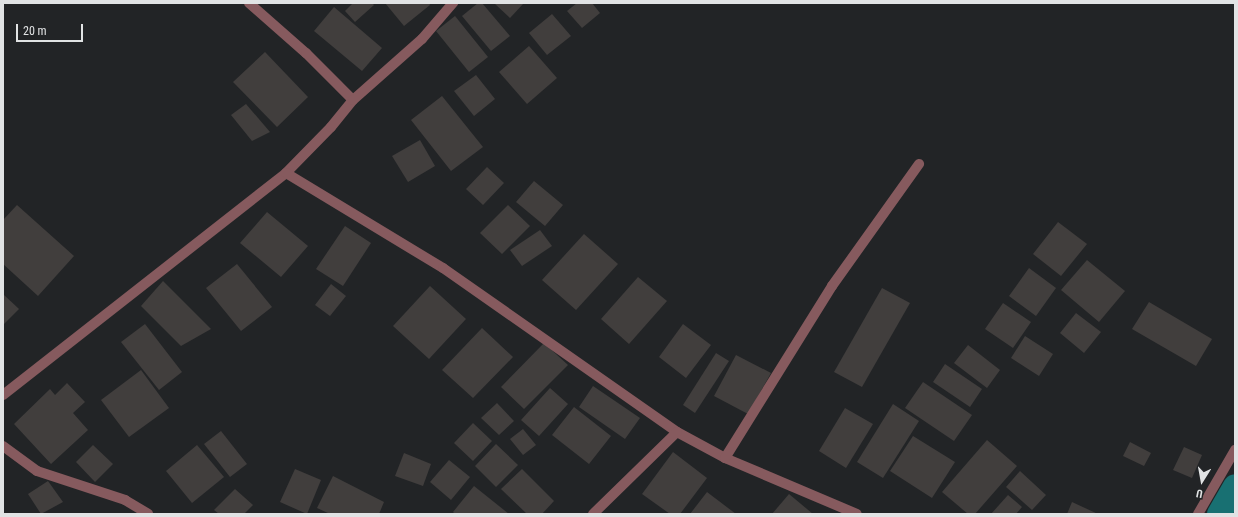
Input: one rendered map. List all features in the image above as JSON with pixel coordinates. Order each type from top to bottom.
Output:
[{"type":"street","points":[[249,3],[306,53],[353,100]]},
{"type":"street","points":[[3,395],[286,174],[331,127],[353,100],[422,39],[453,3]]},
{"type":"street","points":[[725,458],[832,286],[919,164]]},
{"type":"street","points":[[286,174],[443,268],[677,432],[725,458],[857,514]]},
{"type":"street","points":[[593,514],[677,432]]},
{"type":"street","points":[[3,446],[37,471],[125,500],[148,514]]},
{"type":"street","points":[[1198,514],[1235,450]]},
{"type":"building","points":[[353,3],[372,3],[374,5],[355,22],[345,11]]},
{"type":"building","points":[[385,3],[429,3],[430,5],[404,26]]},
{"type":"building","points":[[478,3],[482,3],[510,36],[491,51],[462,16]]},
{"type":"building","points":[[494,3],[524,3],[510,18]]},
{"type":"building","points":[[577,3],[592,3],[600,13],[582,28],[567,11]]},
{"type":"building","points":[[334,7],[382,48],[362,71],[314,31]]},
{"type":"building","points":[[552,14],[571,36],[547,55],[529,33]]},
{"type":"building","points":[[455,16],[488,57],[469,72],[436,31]]},
{"type":"building","points":[[529,46],[557,78],[527,104],[499,72]]},
{"type":"building","points":[[265,52],[308,97],[277,127],[233,82]]},
{"type":"building","points":[[476,75],[495,99],[474,116],[454,91]]},
{"type":"building","points":[[442,96],[483,147],[451,171],[411,120]]},
{"type":"building","points":[[246,104],[270,132],[252,141],[231,115]]},
{"type":"building","points":[[420,140],[435,166],[408,182],[392,156]]},
{"type":"building","points":[[487,167],[504,183],[483,205],[466,189]]},
{"type":"building","points":[[534,181],[563,205],[545,226],[516,202]]},
{"type":"building","points":[[17,205],[74,256],[38,296],[3,264],[3,220]]},
{"type":"building","points":[[508,205],[530,226],[502,254],[480,233]]},
{"type":"building","points":[[267,212],[308,246],[281,277],[240,243]]},
{"type":"building","points":[[1058,222],[1087,244],[1061,276],[1033,254]]},
{"type":"building","points":[[345,226],[371,243],[343,286],[316,269]]},
{"type":"building","points":[[540,230],[552,246],[522,266],[510,250]]},
{"type":"building","points":[[584,234],[618,264],[576,310],[542,280]]},
{"type":"building","points":[[1087,260],[1125,291],[1099,322],[1061,290]]},
{"type":"building","points":[[237,264],[272,307],[241,331],[206,288]]},
{"type":"building","points":[[1029,268],[1056,288],[1036,316],[1009,296]]},
{"type":"building","points":[[638,277],[667,301],[629,344],[601,319]]},
{"type":"building","points":[[163,281],[211,329],[181,346],[141,306]]},
{"type":"building","points":[[331,284],[346,296],[330,316],[315,305]]},
{"type":"building","points":[[430,286],[466,319],[429,359],[393,326]]},
{"type":"building","points":[[882,288],[910,303],[862,387],[834,372]]},
{"type":"building","points":[[3,294],[19,309],[3,325]]},
{"type":"building","points":[[1149,302],[1212,339],[1196,366],[1132,329]]},
{"type":"building","points":[[1003,303],[1031,322],[1013,348],[985,329]]},
{"type":"building","points":[[1076,313],[1101,332],[1084,353],[1060,333]]},
{"type":"building","points":[[145,324],[182,372],[159,390],[121,342]]},
{"type":"building","points":[[683,324],[711,345],[686,378],[659,357]]},
{"type":"building","points":[[482,328],[513,357],[473,398],[442,370]]},
{"type":"building","points":[[1025,336],[1053,354],[1039,376],[1011,358]]},
{"type":"building","points":[[544,343],[568,365],[524,409],[501,387]]},
{"type":"building","points":[[968,345],[1000,370],[987,388],[954,363]]},
{"type":"building","points":[[716,353],[729,361],[695,413],[683,405]]},
{"type":"building","points":[[736,355],[771,373],[748,414],[714,396]]},
{"type":"building","points":[[945,364],[982,389],[970,407],[933,382]]},
{"type":"building","points":[[141,370],[169,408],[129,437],[101,400]]},
{"type":"building","points":[[923,382],[972,415],[954,441],[905,408]]},
{"type":"building","points":[[67,383],[85,402],[73,413],[88,430],[51,464],[14,424],[50,389],[55,395]]},
{"type":"building","points":[[593,386],[640,418],[625,439],[579,407]]},
{"type":"building","points":[[550,388],[568,404],[539,436],[521,420]]},
{"type":"building","points":[[497,403],[514,421],[499,435],[481,418]]},
{"type":"building","points":[[893,404],[919,421],[883,478],[857,462]]},
{"type":"building","points":[[574,407],[611,436],[589,464],[552,435]]},
{"type":"building","points":[[845,408],[873,424],[846,468],[819,451]]},
{"type":"building","points":[[473,423],[492,441],[473,461],[454,443]]},
{"type":"building","points":[[523,429],[536,445],[523,455],[510,439]]},
{"type":"building","points":[[221,431],[247,464],[230,477],[204,444]]},
{"type":"building","points":[[913,436],[955,462],[932,498],[890,471]]},
{"type":"building","points":[[987,440],[1017,466],[975,514],[968,514],[942,492]]},
{"type":"building","points":[[1130,442],[1151,453],[1144,466],[1123,456]]},
{"type":"building","points":[[496,444],[518,465],[496,487],[475,466]]},
{"type":"building","points":[[93,445],[113,464],[95,482],[76,462]]},
{"type":"building","points":[[197,445],[224,477],[192,503],[166,471]]},
{"type":"building","points":[[1184,447],[1202,455],[1192,478],[1173,470]]},
{"type":"building","points":[[673,452],[707,478],[680,514],[670,514],[642,494]]},
{"type":"building","points":[[404,453],[431,464],[423,486],[395,476]]},
{"type":"building","points":[[449,460],[470,477],[451,500],[430,482]]},
{"type":"building","points":[[295,469],[321,480],[307,514],[280,502]]},
{"type":"building","points":[[522,469],[554,501],[542,514],[527,514],[501,489]]},
{"type":"building","points":[[1020,471],[1046,495],[1032,510],[1006,487]]},
{"type":"building","points":[[333,476],[384,502],[379,514],[330,514],[317,508]]},
{"type":"building","points":[[48,481],[63,502],[41,514],[28,494]]},
{"type":"building","points":[[474,486],[509,514],[455,514],[453,512]]},
{"type":"building","points":[[235,489],[253,505],[244,514],[219,514],[214,510]]},
{"type":"building","points":[[707,492],[736,514],[690,514]]},
{"type":"building","points":[[789,494],[813,514],[772,514]]},
{"type":"building","points":[[1008,495],[1022,507],[1016,514],[991,514]]},
{"type":"building","points":[[1072,502],[1098,514],[1067,514]]},
{"type":"waterway","points":[[1219,514],[1235,486]]}]
